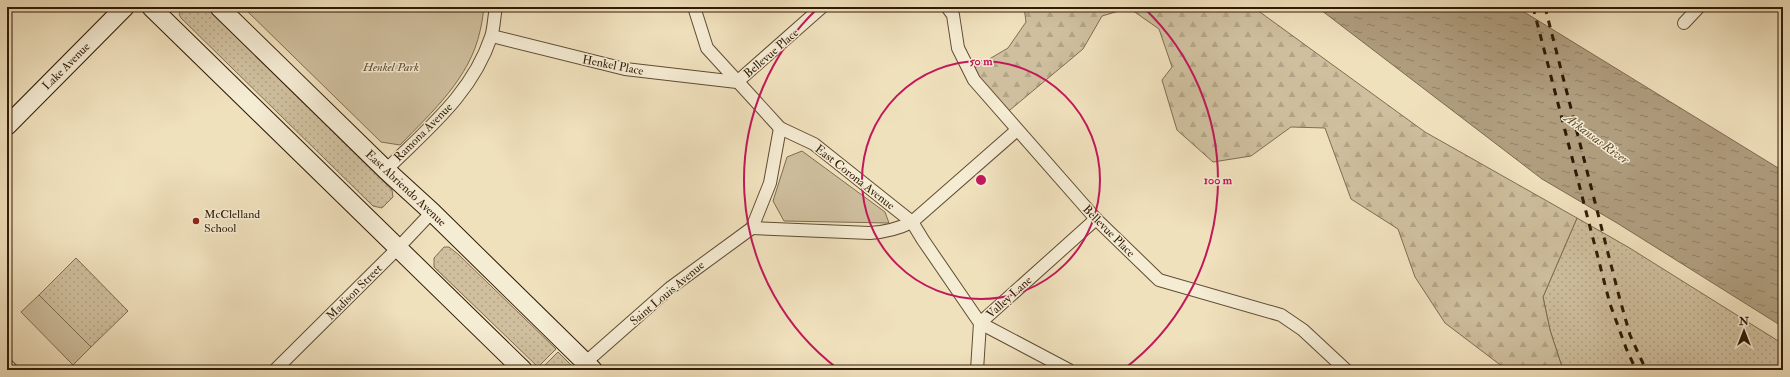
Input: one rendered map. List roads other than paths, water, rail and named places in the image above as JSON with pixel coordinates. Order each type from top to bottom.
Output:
[{"type":"main road","name":"Lake Avenue","points":[[7,126],[125,7]]},
{"type":"main road","points":[[151,7],[523,370]]},
{"type":"main road","name":"East Abriendo Avenue","points":[[219,7],[589,366]]},
{"type":"street","name":"Ramona Avenue","points":[[386,170],[447,111],[475,74],[492,36],[496,7]]},
{"type":"street","name":"East Corona Avenue","points":[[694,7],[707,48],[737,82],[780,128],[814,144],[912,222],[980,324]]},
{"type":"street","name":"Bellevue Place","points":[[737,82],[822,7]]},
{"type":"street","points":[[1684,23],[1698,7]]},
{"type":"street","name":"Bellevue Place","points":[[954,10],[958,48],[974,80],[1096,219],[1159,280],[1281,315],[1304,330],[1346,370]]},
{"type":"street","name":"Henkel Place","points":[[492,36],[625,69],[737,82]]},
{"type":"street","points":[[780,128],[770,182],[752,228],[870,233],[891,231],[912,222],[1017,130]]},
{"type":"street","name":"Madison Street","points":[[275,370],[398,248],[432,212]]},
{"type":"street","name":"Valley Lane","points":[[1069,370],[980,324],[1096,219]]},
{"type":"street","name":"Saint Louis Avenue","points":[[589,366],[670,288],[752,228]]},
{"type":"street","points":[[977,370],[980,324]]},
{"type":"street","points":[[7,365],[12,370]]},
{"type":"water","name":"Arkansas River","points":[[1317,7],[1516,7],[1783,171],[1783,327],[1617,223],[1542,179]]},
{"type":"railway","points":[[1533,7],[1610,304],[1626,348],[1636,370]]},
{"type":"railway","points":[[1545,7],[1619,296],[1630,335],[1646,370]]},
{"type":"place","name":"McClelland School","points":[[196,221]]},
{"type":"park label","name":"Henkel Park","points":[[391,67]]}]
